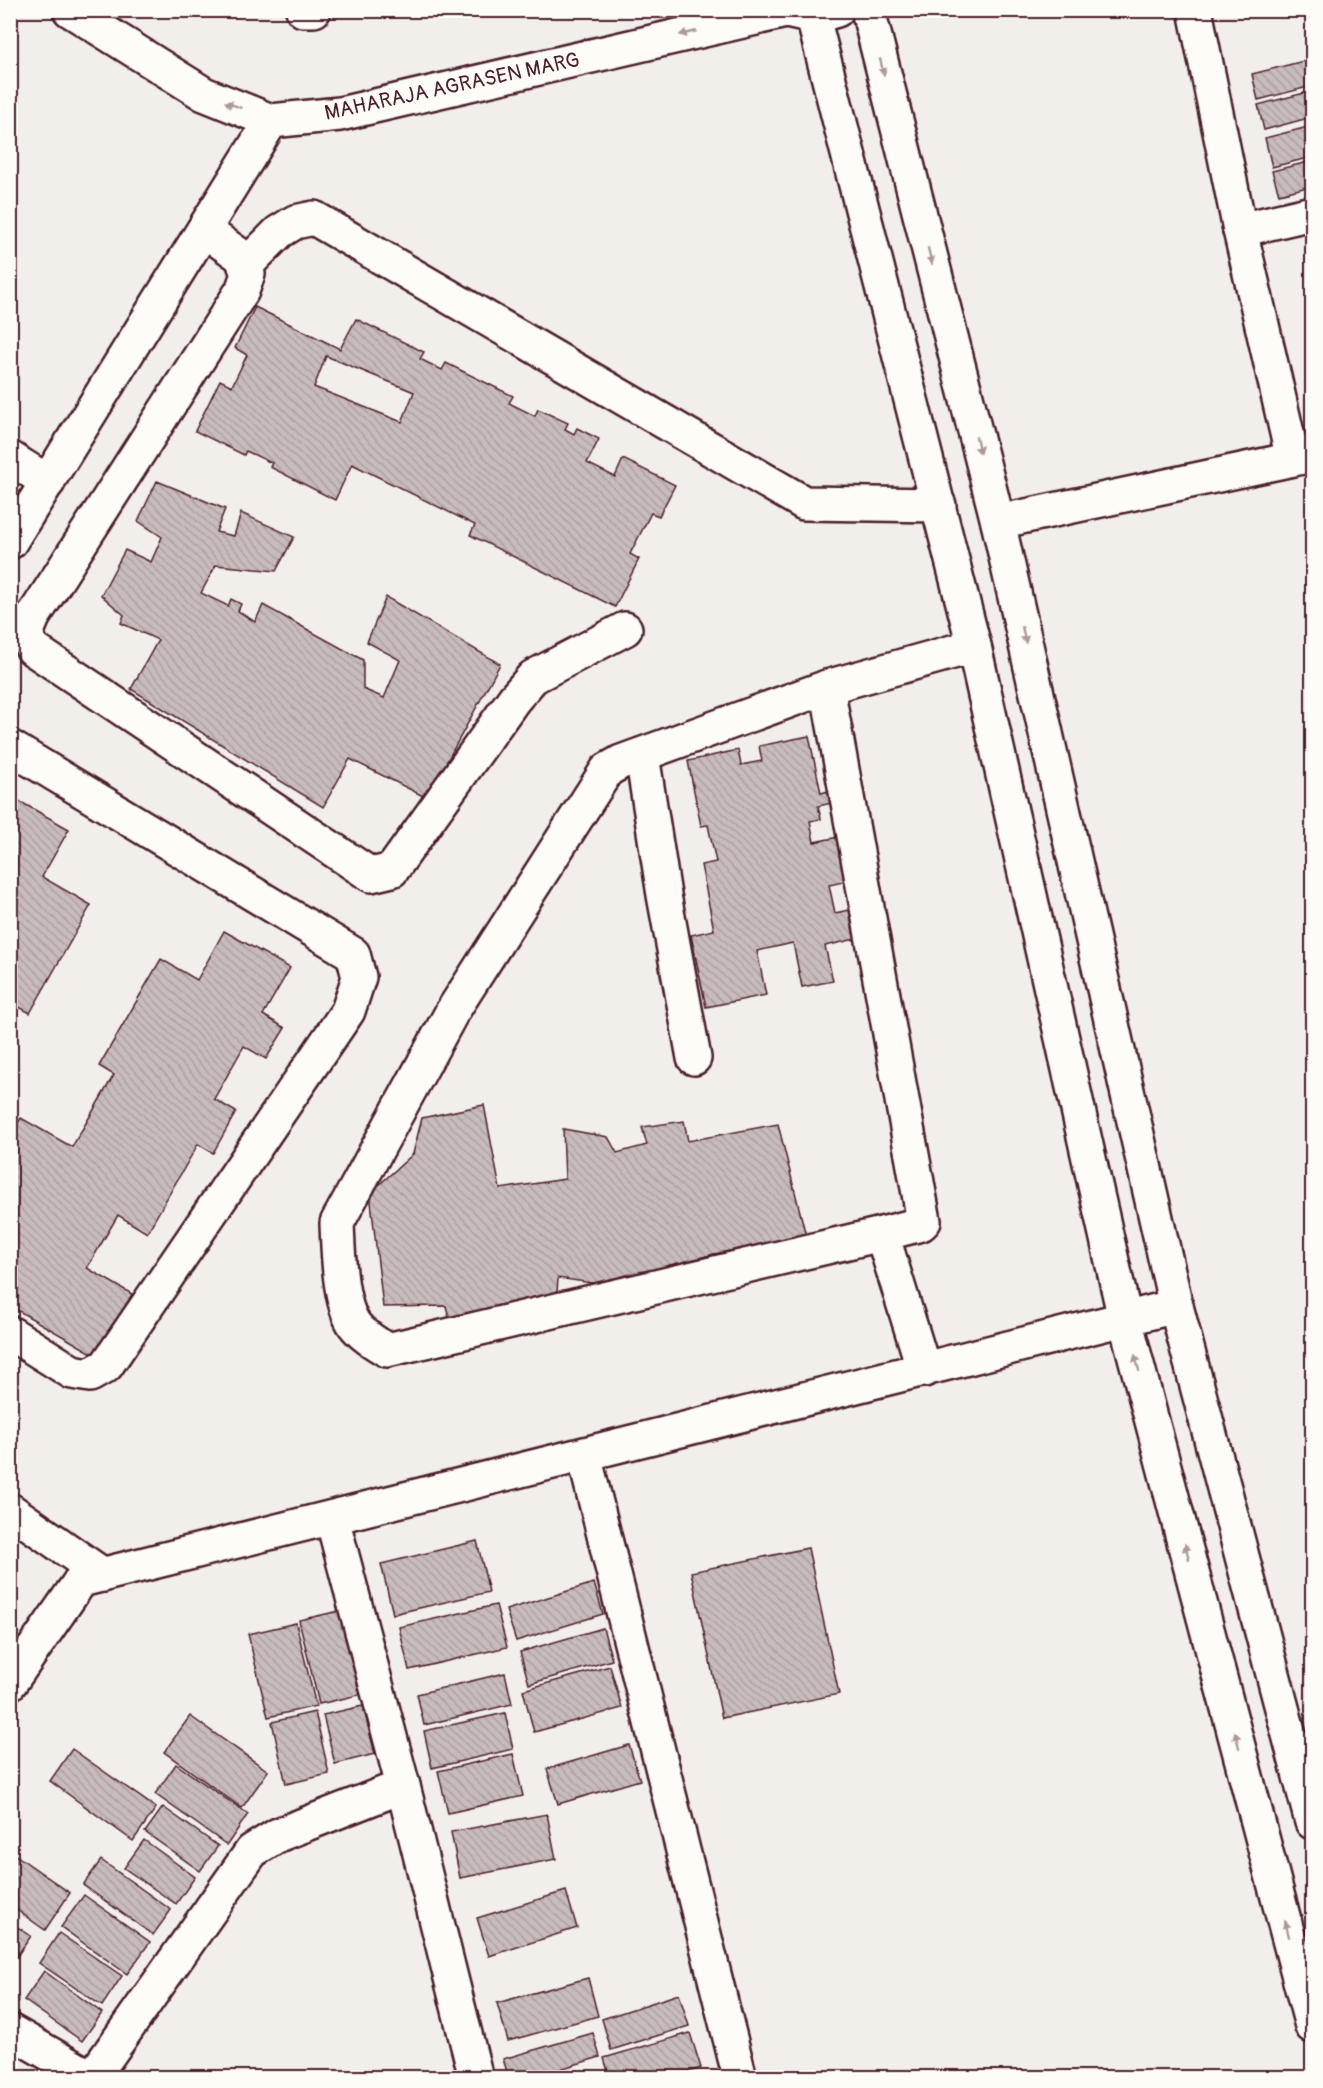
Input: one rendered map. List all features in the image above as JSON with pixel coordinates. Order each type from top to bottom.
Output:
[{"type":"street","name":"MAHARAJA AGRASEN MARG","points":[[70,10],[204,94],[272,121],[340,114],[812,13]]},
{"type":"street","points":[[303,10],[314,10]]},
{"type":"street","points":[[868,10],[998,522],[1176,1306],[1312,1822]]},
{"type":"street","points":[[998,522],[1303,457],[1240,230],[1195,10]]},
{"type":"street","points":[[812,13],[974,646],[1125,1319],[1312,2026]]},
{"type":"street","points":[[10,542],[272,121]]},
{"type":"street","points":[[1240,230],[1312,213]]},
{"type":"street","points":[[245,266],[279,232],[295,222],[314,218],[804,503],[939,505]]},
{"type":"street","points":[[204,230],[242,257],[248,274],[242,291],[33,617],[26,634],[33,649],[371,875],[392,870],[514,699],[533,677],[625,628]]},
{"type":"street","points":[[10,458],[48,482]]},
{"type":"street","points":[[827,687],[924,1221],[921,1224],[882,1234],[387,1350],[376,1344],[354,1324],[349,1311],[341,1278],[337,1223],[452,1012],[604,774],[615,764],[827,687],[974,646]]},
{"type":"street","points":[[10,747],[353,954],[359,977],[348,1011],[106,1366],[90,1375],[72,1372],[10,1333]]},
{"type":"street","points":[[642,755],[664,896],[694,1058]]},
{"type":"street","points":[[882,1234],[924,1370]]},
{"type":"street","points":[[10,1683],[81,1580],[1176,1306]]},
{"type":"street","points":[[584,1455],[740,2078]]},
{"type":"street","points":[[10,1510],[103,1575]]},
{"type":"street","points":[[332,1518],[403,1786],[476,2078]]},
{"type":"street","points":[[10,2031],[92,2077],[252,1851],[278,1835],[403,1786]]},
{"type":"building","points":[[1312,59],[1312,86],[1258,100],[1252,74]]},
{"type":"building","points":[[1312,91],[1312,117],[1264,130],[1258,105]]},
{"type":"building","points":[[1312,126],[1312,157],[1272,167],[1265,138]]},
{"type":"building","points":[[1312,161],[1312,186],[1279,194],[1272,171]]},
{"type":"building","points":[[255,307],[340,349],[356,319],[424,352],[420,359],[442,370],[446,363],[513,396],[509,403],[535,416],[538,409],[568,423],[565,429],[574,434],[577,428],[599,439],[587,463],[615,477],[623,459],[675,485],[659,516],[651,513],[630,554],[639,559],[615,607],[470,535],[475,525],[352,464],[335,500],[270,467],[272,463],[246,451],[244,455],[195,431],[220,380],[232,386],[247,355],[235,348]],"holes":[[[326,356],[414,392],[402,422],[314,387]]]},
{"type":"building","points":[[157,481],[225,509],[216,532],[234,536],[241,513],[294,537],[276,571],[216,565],[201,593],[228,606],[231,599],[241,604],[238,611],[255,622],[263,605],[363,660],[363,689],[384,698],[400,660],[367,642],[386,597],[500,664],[427,798],[350,759],[323,807],[131,689],[158,640],[121,623],[124,615],[101,595],[125,550],[151,562],[162,537],[138,521]]},
{"type":"building","points":[[809,736],[821,793],[829,791],[832,803],[818,806],[821,819],[810,821],[814,842],[839,837],[848,881],[829,885],[835,913],[854,909],[860,938],[825,946],[833,981],[802,987],[793,943],[757,951],[766,995],[706,1007],[691,935],[714,930],[701,865],[716,862],[708,825],[701,826],[688,761],[738,750],[741,765],[762,761],[759,746]]},
{"type":"building","points":[[10,796],[69,829],[42,877],[91,905],[30,1013],[10,1002]]},
{"type":"building","points":[[224,931],[290,968],[263,1015],[285,1028],[266,1059],[244,1046],[214,1099],[236,1112],[213,1153],[198,1144],[147,1233],[118,1215],[87,1268],[132,1294],[97,1356],[10,1306],[10,1136],[21,1118],[72,1147],[114,1075],[99,1066],[161,959],[197,980]]},
{"type":"building","points":[[484,1105],[500,1189],[565,1179],[563,1129],[608,1137],[617,1153],[647,1145],[642,1127],[684,1121],[688,1141],[778,1124],[806,1236],[714,1254],[599,1284],[558,1278],[556,1308],[453,1332],[446,1306],[383,1307],[370,1193],[413,1154],[422,1118]]},
{"type":"building","points":[[477,1541],[489,1592],[393,1614],[381,1564]]},
{"type":"building","points":[[808,1548],[839,1694],[722,1718],[691,1572]]},
{"type":"building","points":[[594,1583],[603,1614],[516,1641],[506,1610]]},
{"type":"building","points":[[496,1605],[507,1647],[409,1670],[399,1627]]},
{"type":"building","points":[[344,1610],[363,1694],[319,1704],[299,1620]]},
{"type":"building","points":[[296,1623],[316,1706],[268,1717],[248,1634]]},
{"type":"building","points":[[603,1628],[612,1660],[529,1684],[520,1652]]},
{"type":"building","points":[[610,1666],[622,1708],[534,1732],[523,1690]]},
{"type":"building","points":[[505,1673],[512,1704],[424,1725],[417,1694]]},
{"type":"building","points":[[363,1706],[375,1754],[335,1764],[323,1715]]},
{"type":"building","points":[[315,1712],[329,1774],[286,1784],[272,1722]]},
{"type":"building","points":[[505,1713],[513,1749],[432,1768],[424,1731]]},
{"type":"building","points":[[190,1716],[268,1771],[242,1808],[164,1752]]},
{"type":"building","points":[[629,1745],[640,1780],[558,1804],[547,1769]]},
{"type":"building","points":[[72,1749],[156,1808],[133,1841],[50,1781]]},
{"type":"building","points":[[513,1754],[523,1796],[448,1813],[438,1771]]},
{"type":"building","points":[[176,1764],[248,1814],[227,1845],[155,1794]]},
{"type":"building","points":[[163,1807],[218,1846],[200,1871],[145,1832]]},
{"type":"building","points":[[547,1814],[556,1859],[460,1878],[451,1832]]},
{"type":"building","points":[[144,1840],[195,1877],[176,1904],[124,1868]]},
{"type":"building","points":[[10,1851],[70,1893],[45,1930],[10,1905]]},
{"type":"building","points":[[101,1860],[171,1910],[153,1935],[83,1885]]},
{"type":"building","points":[[566,1891],[577,1928],[489,1956],[477,1918]]},
{"type":"building","points":[[84,1895],[150,1942],[127,1974],[61,1927]]},
{"type":"building","points":[[10,1922],[31,1936],[10,1966]]},
{"type":"building","points":[[59,1933],[122,1976],[102,2006],[39,1963]]},
{"type":"building","points":[[44,1971],[102,2013],[82,2041],[24,2000]]},
{"type":"building","points":[[588,1978],[598,2016],[508,2041],[497,2003]]},
{"type":"building","points":[[679,1994],[689,2026],[611,2050],[602,2019]]},
{"type":"building","points":[[593,2033],[600,2057],[530,2078],[509,2078],[503,2059]]},
{"type":"building","points":[[690,2033],[701,2068],[671,2078],[610,2078],[604,2058]]}]
